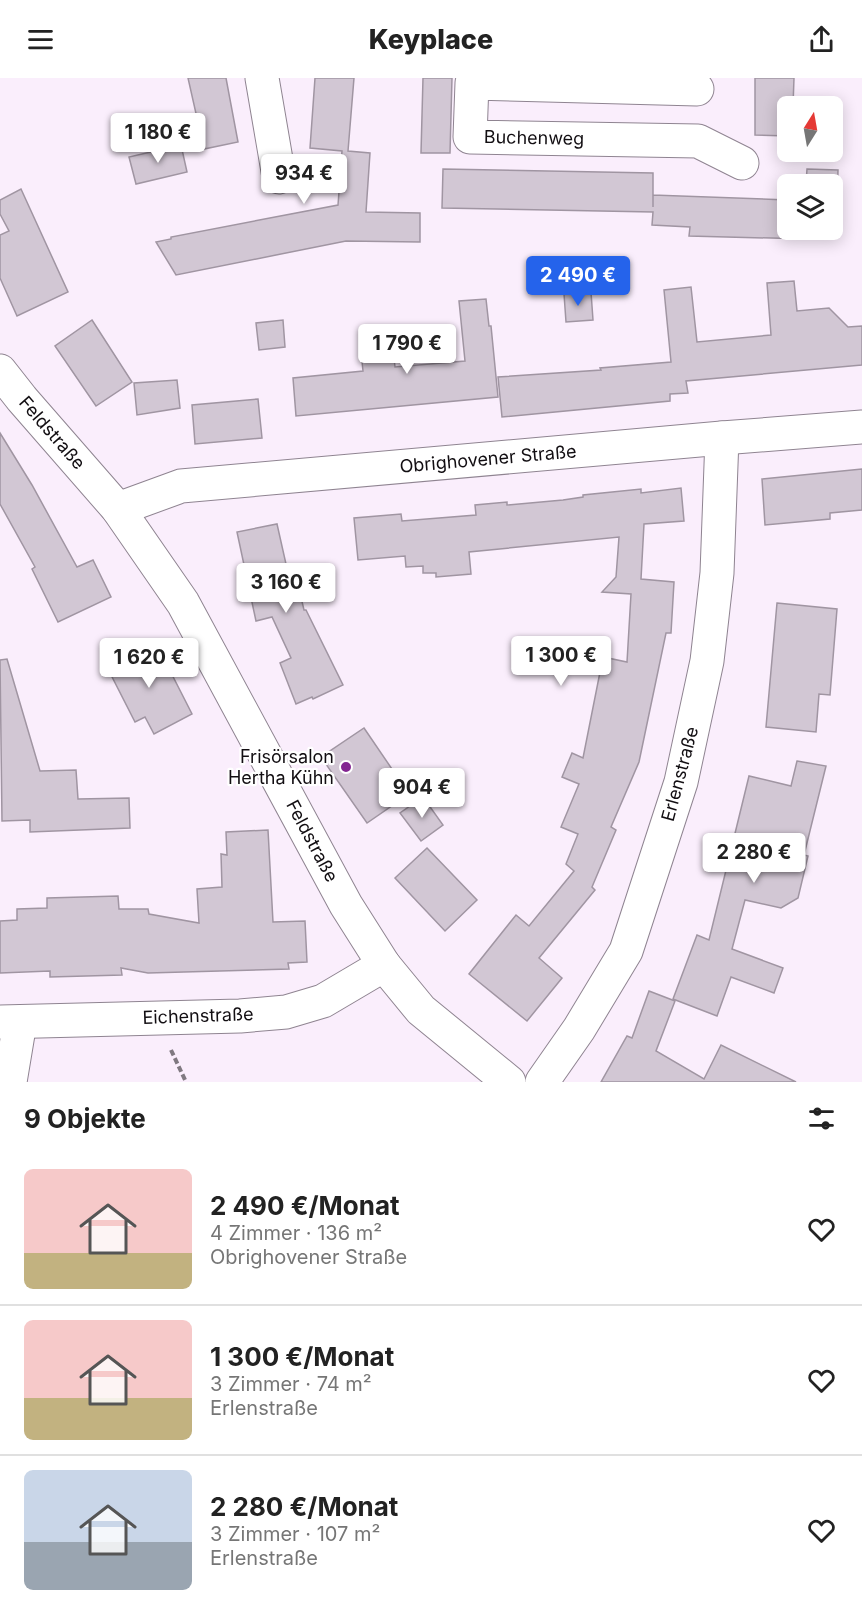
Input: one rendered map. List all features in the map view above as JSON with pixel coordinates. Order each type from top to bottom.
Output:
[{"type":"street","points":[[262,78],[279,177]]},
{"type":"street","name":"Buchenweg","points":[[698,141],[697,84],[472,83],[470,137],[698,141],[742,163]]},
{"type":"street","name":"Feldstraße","points":[[0,370],[22,399],[118,509],[183,603],[346,905],[384,965],[421,1010],[509,1082]]},
{"type":"street","name":"Obrighovener Straße","points":[[118,509],[181,486],[722,438],[862,428]]},
{"type":"street","name":"Erlenstraße","points":[[542,1082],[579,1029],[626,951],[681,782],[707,661],[717,573],[722,438]]},
{"type":"street","name":"Eichenstraße","points":[[10,1022],[240,1016],[286,1012],[323,1001],[384,965]]},
{"type":"street","points":[[10,1022],[10,1082]]},
{"type":"building","points":[[188,78],[226,78],[238,142],[204,149]]},
{"type":"building","points":[[315,78],[354,78],[348,151],[370,153],[366,212],[420,213],[420,242],[346,241],[176,275],[156,242],[171,239],[171,237],[338,205],[342,151],[310,148]]},
{"type":"building","points":[[423,78],[452,78],[450,153],[421,153]]},
{"type":"building","points":[[755,78],[794,78],[793,96],[777,96],[777,136],[755,135]]},
{"type":"building","points":[[181,145],[187,172],[136,184],[129,157]]},
{"type":"building","points":[[443,169],[653,173],[653,195],[777,200],[777,238],[689,236],[690,227],[652,225],[653,212],[442,208]]},
{"type":"building","points":[[807,169],[838,170],[838,174],[807,174]]},
{"type":"building","points":[[21,189],[68,292],[17,316],[0,278],[0,235],[9,231],[0,214],[0,200]]},
{"type":"building","points":[[794,281],[797,311],[829,308],[848,327],[862,326],[862,365],[686,381],[688,393],[670,394],[670,401],[502,417],[498,377],[601,370],[600,368],[671,362],[664,290],[691,287],[697,342],[771,335],[767,283]]},
{"type":"building","points":[[591,292],[593,320],[566,322],[564,294]]},
{"type":"building","points":[[486,299],[498,397],[296,416],[293,378],[363,371],[360,342],[392,339],[395,367],[465,361],[459,301]]},
{"type":"building","points":[[92,320],[132,382],[96,406],[55,346]]},
{"type":"building","points":[[283,320],[285,347],[259,350],[256,323]]},
{"type":"building","points":[[177,380],[180,408],[137,415],[134,383]]},
{"type":"building","points":[[258,399],[262,438],[195,444],[192,405]]},
{"type":"building","points":[[0,433],[32,485],[77,567],[93,560],[111,597],[58,622],[32,569],[35,567],[0,504]]},
{"type":"building","points":[[862,469],[862,510],[830,513],[830,519],[765,525],[762,479]]},
{"type":"building","points":[[681,488],[684,521],[644,524],[641,579],[674,582],[671,633],[666,633],[639,762],[611,827],[616,830],[592,887],[595,890],[539,958],[562,978],[527,1021],[469,974],[516,915],[529,926],[574,871],[566,864],[578,834],[561,827],[579,784],[562,777],[572,753],[583,758],[603,657],[627,662],[631,594],[602,592],[616,577],[619,537],[469,552],[471,574],[436,577],[436,573],[423,573],[423,566],[406,567],[405,556],[358,560],[354,518],[401,514],[402,521],[476,515],[475,505],[507,502],[507,505],[641,489],[641,493]]},
{"type":"building","points":[[277,524],[288,573],[295,572],[304,610],[343,685],[296,704],[280,663],[291,658],[272,617],[256,621],[237,532]]},
{"type":"building","points":[[777,603],[837,609],[830,695],[819,694],[816,732],[766,727]]},
{"type":"building","points":[[149,643],[158,660],[163,657],[192,714],[154,734],[145,717],[135,722],[106,665]]},
{"type":"building","points":[[7,659],[40,771],[76,770],[78,799],[129,798],[130,828],[30,832],[30,820],[2,821],[0,660]]},
{"type":"building","points":[[364,728],[409,794],[367,823],[321,757]]},
{"type":"building","points":[[797,761],[826,766],[804,855],[808,856],[798,898],[781,908],[745,900],[732,949],[783,968],[774,993],[731,977],[717,1016],[673,999],[697,935],[709,940],[749,776],[791,786]]},
{"type":"building","points":[[423,797],[443,825],[421,841],[400,813]]},
{"type":"building","points":[[268,830],[273,922],[305,921],[307,962],[288,963],[289,969],[148,973],[121,968],[122,975],[50,977],[50,971],[0,973],[0,921],[17,920],[17,909],[47,908],[47,898],[118,896],[119,909],[148,909],[149,914],[199,923],[197,889],[222,887],[221,854],[227,855],[226,832]]},
{"type":"building","points":[[427,848],[477,900],[445,931],[395,878]]},
{"type":"building","points":[[649,991],[675,1001],[656,1051],[704,1079],[721,1045],[796,1082],[601,1082],[627,1036],[632,1038]]},
{"type":"place","name":"Frisörsalon Hertha Kühn","points":[[346,767]]}]
